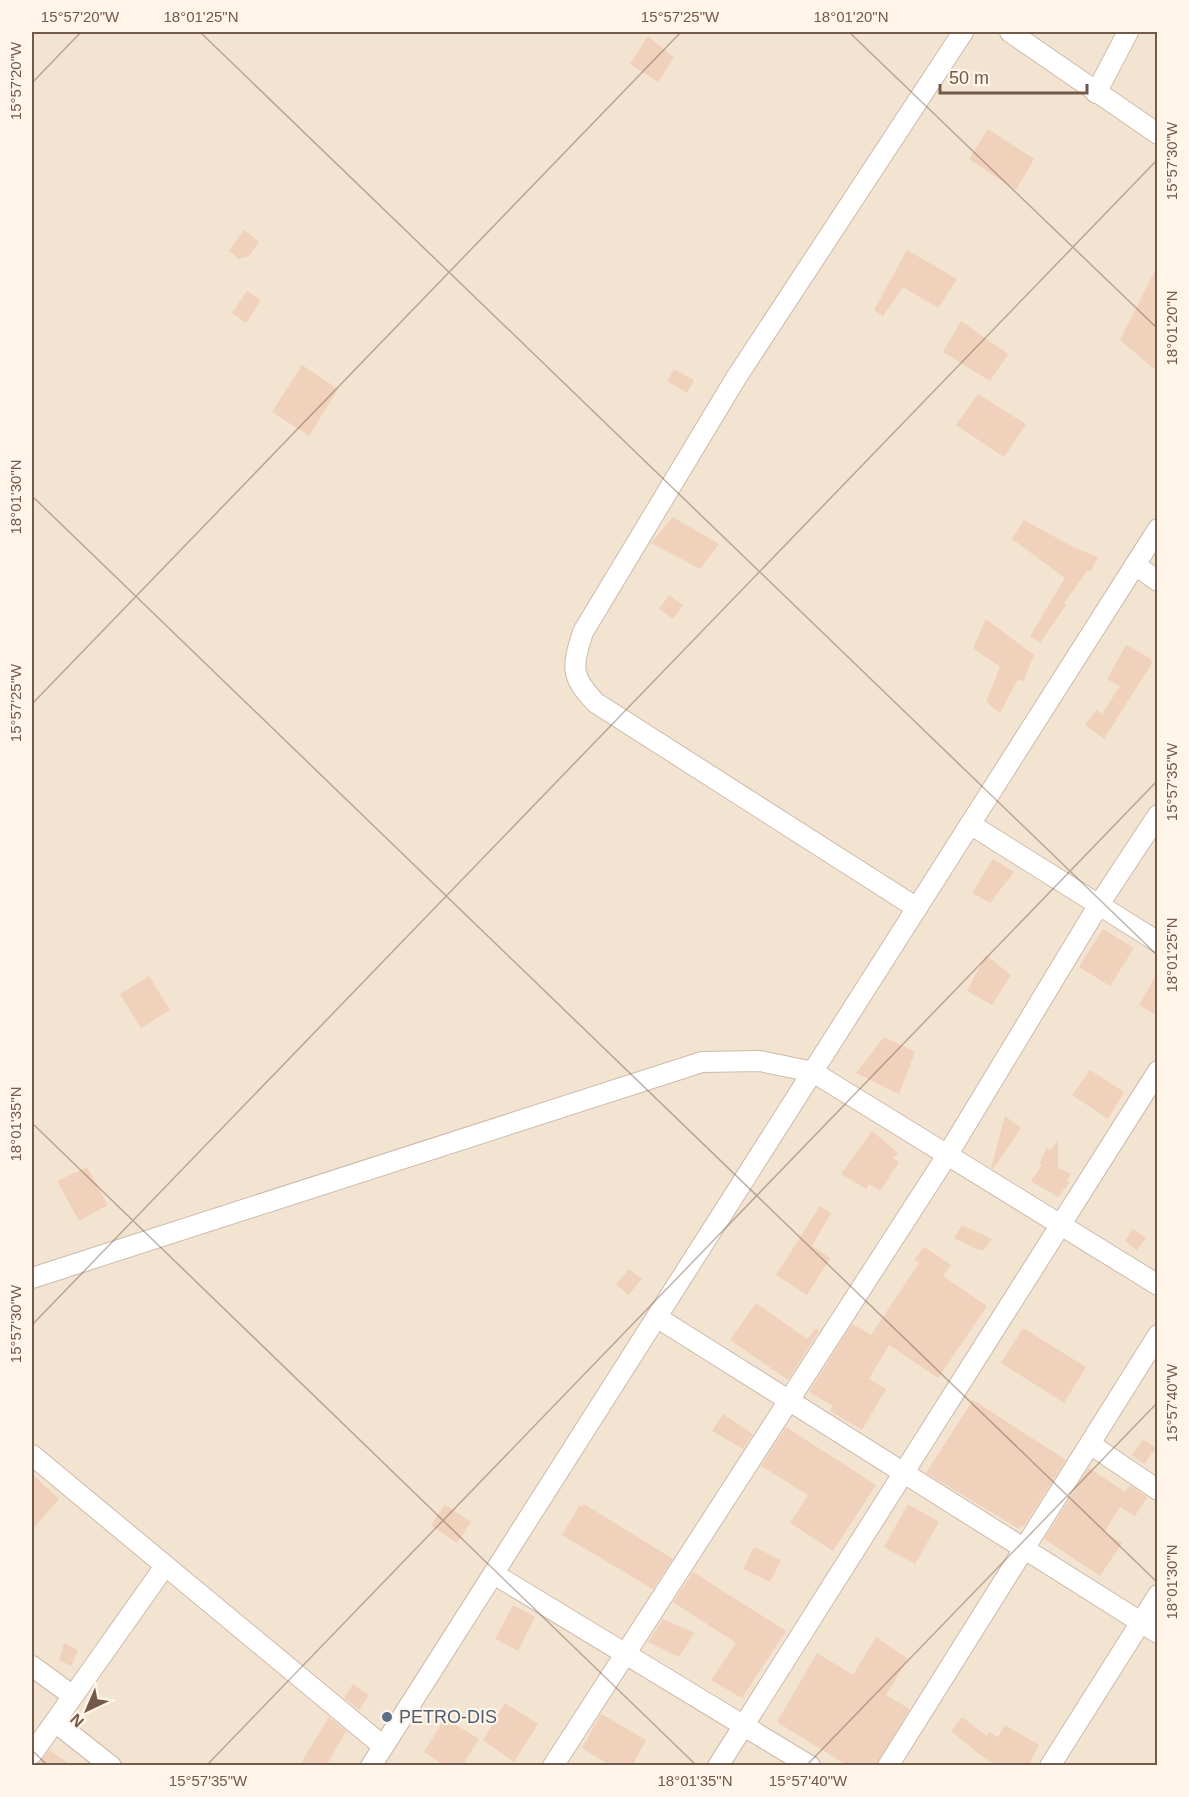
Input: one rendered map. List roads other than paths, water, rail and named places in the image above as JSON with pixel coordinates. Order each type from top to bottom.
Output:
[{"type":"street","points":[[917,908],[596,703],[581,687],[575,675],[574,660],[583,632],[736,378],[963,32]]},
{"type":"street","points":[[1010,32],[1158,134]]},
{"type":"street","points":[[1096,93],[1128,32]]},
{"type":"street","points":[[371,1766],[1158,529]]},
{"type":"street","points":[[1135,566],[1158,581]]},
{"type":"street","points":[[553,1766],[786,1401],[948,1154],[1098,906],[1158,816]]},
{"type":"street","points":[[970,824],[1158,942]]},
{"type":"street","points":[[32,1278],[702,1062],[760,1061],[813,1072],[1158,1285]]},
{"type":"street","points":[[718,1766],[1158,1071]]},
{"type":"street","points":[[658,1318],[1158,1634]]},
{"type":"street","points":[[888,1766],[1158,1335]]},
{"type":"street","points":[[1090,1444],[1158,1490]]},
{"type":"street","points":[[32,1455],[383,1746]]},
{"type":"street","points":[[32,1754],[165,1566]]},
{"type":"street","points":[[494,1574],[810,1766]]},
{"type":"street","points":[[1050,1766],[1158,1595]]},
{"type":"street","points":[[32,1666],[73,1696]]},
{"type":"street","points":[[54,1722],[111,1766]]},
{"type":"place","name":"PETRO-DIS","points":[[387,1717]]}]
